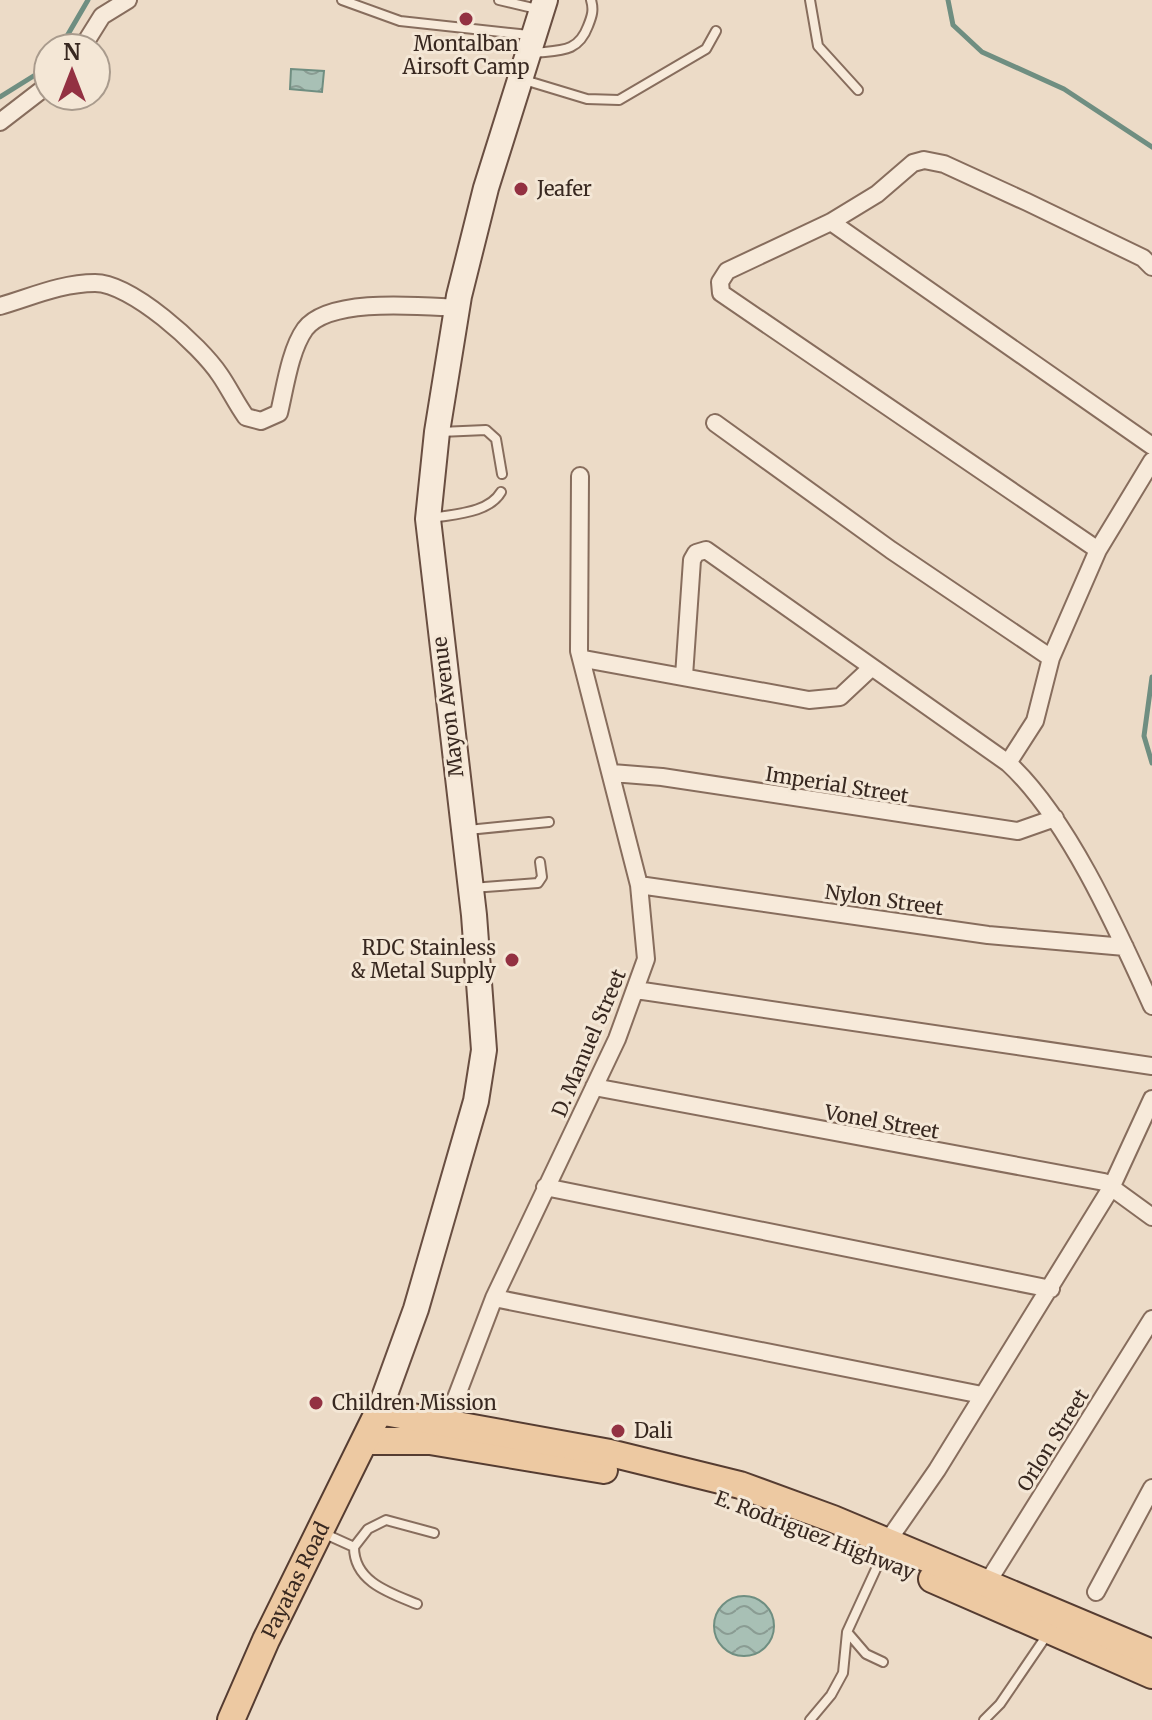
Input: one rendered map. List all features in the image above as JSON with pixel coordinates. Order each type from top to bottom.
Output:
[{"type":"main road","name":"Mayon Avenue","points":[[379,1411],[416,1309],[476,1101],[484,1050],[471,888],[428,519],[437,432],[457,308],[486,188],[543,5]]},
{"type":"main road","name":"E. Rodriguez Highway","points":[[379,1411],[667,1465],[740,1485],[1064,1626],[1152,1653]]},
{"type":"main road","name":"Payatas Road","points":[[231,1720],[379,1411]]},
{"type":"main road","name":"E. Rodriguez Highway","points":[[366,1441],[430,1441],[637,1476],[831,1527]]},
{"type":"main road","name":"E. Rodriguez Highway","points":[[884,1550],[987,1583],[1152,1675]]},
{"type":"street","points":[[92,32],[102,16],[128,0]]},
{"type":"street","points":[[0,122],[32,97]]},
{"type":"street","points":[[1098,550],[721,293],[720,282],[727,271],[831,222],[877,194],[913,163],[924,160],[944,164],[1027,202],[1143,258],[1152,267]]},
{"type":"street","points":[[831,222],[1152,446]]},
{"type":"street","points":[[0,306],[75,284],[122,287],[142,300],[209,361],[246,417],[261,421],[279,413],[301,337],[317,319],[367,307],[457,308]]},
{"type":"street","points":[[715,423],[891,550],[1051,658]]},
{"type":"street","points":[[1008,763],[1035,721],[1051,658],[1098,550],[1152,461]]},
{"type":"street","name":"D. Manuel Street","points":[[446,1424],[494,1298],[594,1087],[636,990],[646,959],[639,885],[584,659],[579,651],[580,476]]},
{"type":"street","points":[[684,676],[692,558],[704,550],[722,559],[1008,763],[1035,787],[1125,947],[1152,1006]]},
{"type":"street","points":[[584,659],[809,700],[840,697],[871,668]]},
{"type":"street","name":"Imperial Street","points":[[612,773],[662,777],[1004,829],[1026,830],[1055,818]]},
{"type":"street","name":"Nylon Street","points":[[639,885],[988,935],[1125,947]]},
{"type":"street","points":[[636,990],[1152,1066]]},
{"type":"street","name":"Vonel Street","points":[[594,1087],[1093,1179],[1152,1217]]},
{"type":"street","points":[[884,1550],[1051,1289],[1111,1188],[1152,1099]]},
{"type":"street","points":[[545,1187],[1051,1289]]},
{"type":"street","points":[[494,1298],[982,1395]]},
{"type":"street","name":"Orlon Street","points":[[987,1583],[1152,1319]]},
{"type":"street","points":[[1096,1592],[1152,1488]]},
{"type":"lane","points":[[342,0],[400,21],[531,45],[571,49],[582,42],[594,10],[591,0]]},
{"type":"lane","points":[[499,0],[543,5]]},
{"type":"lane","points":[[810,0],[818,46],[858,90]]},
{"type":"lane","points":[[521,79],[587,99],[619,100],[706,49],[716,31]]},
{"type":"lane","points":[[437,432],[486,430],[496,439],[502,474]]},
{"type":"lane","points":[[428,519],[482,507],[501,492]]},
{"type":"lane","points":[[463,830],[549,822]]},
{"type":"lane","points":[[471,888],[538,883],[542,877],[540,862]]},
{"type":"lane","points":[[417,1604],[378,1587],[369,1579],[354,1559],[354,1547],[368,1529],[386,1520],[434,1533]]},
{"type":"lane","points":[[319,1531],[354,1547]]},
{"type":"lane","points":[[810,1720],[831,1695],[843,1673],[847,1632],[884,1550]]},
{"type":"lane","points":[[984,1720],[1064,1626]]},
{"type":"lane","points":[[847,1632],[866,1654],[883,1662]]},
{"type":"water","points":[[291,69],[324,71],[322,92],[290,89]]},
{"type":"water","points":[[744,1596],[755,1598],[765,1605],[772,1615],[772,1637],[765,1647],[755,1654],[744,1656],[733,1654],[723,1647],[716,1637],[714,1626],[716,1615],[723,1605],[733,1598]]},
{"type":"waterway","points":[[69,32],[88,0]]},
{"type":"waterway","points":[[948,0],[953,25],[982,52],[1064,89],[1152,147]]},
{"type":"waterway","points":[[0,97],[32,77]]},
{"type":"waterway","points":[[1152,677],[1144,736],[1152,763]]},
{"type":"place","name":"Montalban Airsoft Camp","points":[[466,19]]},
{"type":"place","name":"Jeafer","points":[[521,189]]},
{"type":"place","name":"RDC Stainless & Metal Supply","points":[[512,960]]},
{"type":"place","name":"Children Mission","points":[[316,1403]]},
{"type":"place","name":"Dali","points":[[618,1431]]}]
